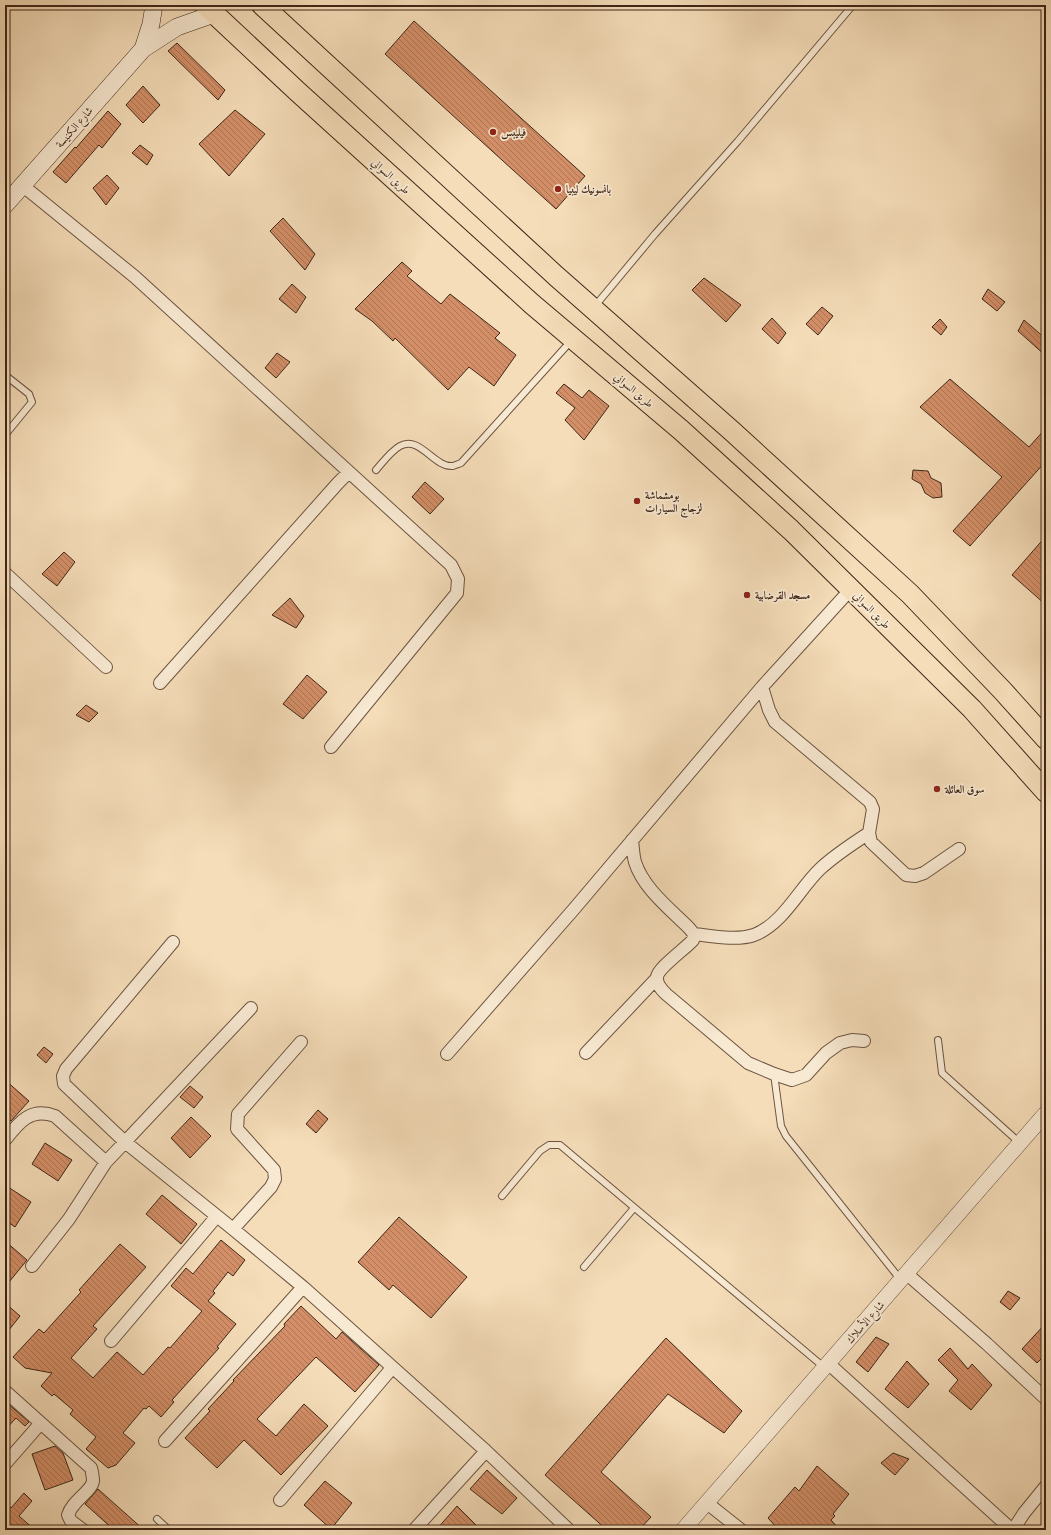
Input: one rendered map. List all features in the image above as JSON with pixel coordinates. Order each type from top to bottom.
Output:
[{"type":"highway","points":[[262,5],[550,271],[739,438],[910,594],[1002,690],[1046,739]]},
{"type":"highway","name":"طريق السواني","points":[[210,9],[298,92],[532,304],[687,435],[791,530],[972,709],[1046,792]]},
{"type":"main road","name":"شارع الكنيسة","points":[[142,49],[151,24],[154,5]]},
{"type":"main road","name":"شارع الكنيسة","points":[[5,205],[142,49],[177,27],[210,9]]},
{"type":"street","points":[[22,185],[135,277],[451,566],[458,579],[457,593],[331,747]]},
{"type":"street","points":[[160,683],[349,472]]},
{"type":"street","points":[[5,574],[106,667]]},
{"type":"street","points":[[447,1054],[574,909],[762,687],[851,589]]},
{"type":"street","points":[[762,687],[769,710],[775,722],[870,802],[874,812],[869,833],[871,842],[906,875],[915,876],[924,873],[958,849]]},
{"type":"street","points":[[632,840],[635,862],[650,888],[654,894],[694,934],[732,938],[753,935],[764,930],[775,922],[820,869],[842,851],[869,833]]},
{"type":"street","points":[[586,1053],[657,978],[660,971],[693,940],[694,934]]},
{"type":"street","points":[[173,942],[66,1069],[63,1076],[64,1084],[125,1142],[303,1287],[486,1451],[569,1530]]},
{"type":"street","points":[[657,978],[659,986],[666,994],[748,1063],[792,1080],[806,1076],[826,1053],[840,1043],[852,1040],[864,1041]]},
{"type":"street","points":[[32,1266],[69,1219],[106,1162],[251,1008]]},
{"type":"street","points":[[233,1229],[271,1187],[275,1179],[274,1170],[237,1129],[238,1114],[301,1042]]},
{"type":"street","points":[[5,1140],[17,1126],[29,1116],[38,1112],[47,1113],[55,1116],[106,1162]]},
{"type":"street","name":"شارع الأسلاك","points":[[683,1530],[1046,1114]]},
{"type":"street","points":[[110,1341],[217,1216]]},
{"type":"street","points":[[904,1278],[987,1344],[1046,1399]]},
{"type":"street","points":[[165,1441],[303,1287]]},
{"type":"street","points":[[827,1366],[1012,1530],[1046,1486]]},
{"type":"street","points":[[280,1500],[392,1368]]},
{"type":"street","points":[[5,1391],[40,1424],[91,1468],[93,1482],[70,1508],[68,1515],[71,1521],[83,1530]]},
{"type":"street","points":[[5,1464],[40,1424]]},
{"type":"street","points":[[414,1530],[486,1451]]},
{"type":"street","points":[[707,1503],[741,1530]]},
{"type":"lane","points":[[593,308],[655,234],[738,141],[854,5]]},
{"type":"lane","points":[[376,470],[399,446],[406,444],[414,444],[445,465],[453,466],[461,463],[573,338]]},
{"type":"lane","points":[[5,375],[29,394],[32,402],[5,435]]},
{"type":"lane","points":[[938,1040],[942,1073],[1020,1143]]},
{"type":"lane","points":[[774,1074],[780,1121],[786,1136],[904,1278]]},
{"type":"lane","points":[[502,1196],[540,1151],[549,1145],[560,1145],[634,1208],[827,1366]]},
{"type":"lane","points":[[584,1267],[634,1208]]},
{"type":"lane","points":[[156,1519],[169,1530]]},
{"type":"building","points":[[414,21],[585,176],[556,209],[385,54]]},
{"type":"building","points":[[177,43],[225,90],[218,100],[168,51]]},
{"type":"building","points":[[143,86],[160,105],[143,123],[126,105]]},
{"type":"building","points":[[235,110],[265,134],[229,176],[199,144]]},
{"type":"building","points":[[108,111],[121,124],[102,148],[99,145],[66,183],[53,172]]},
{"type":"building","points":[[140,145],[153,155],[147,165],[132,153]]},
{"type":"building","points":[[107,175],[119,188],[106,205],[93,188]]},
{"type":"building","points":[[283,218],[315,254],[305,270],[270,231]]},
{"type":"building","points":[[402,262],[412,271],[407,276],[441,304],[450,294],[500,333],[495,338],[516,355],[494,386],[469,367],[448,390],[395,338],[393,341],[372,321],[355,309]]},
{"type":"building","points":[[704,278],[741,305],[726,322],[692,290]]},
{"type":"building","points":[[292,284],[306,297],[296,313],[279,299]]},
{"type":"building","points":[[988,289],[1005,302],[997,311],[982,299]]},
{"type":"building","points":[[822,307],[833,316],[818,335],[806,324]]},
{"type":"building","points":[[772,318],[786,333],[778,344],[762,329]]},
{"type":"building","points":[[940,319],[947,327],[941,335],[932,327]]},
{"type":"building","points":[[1024,320],[1046,339],[1046,356],[1018,331]]},
{"type":"building","points":[[277,353],[290,362],[276,378],[265,368]]},
{"type":"building","points":[[950,379],[1029,447],[1046,428],[1046,461],[970,546],[953,531],[1002,477],[920,407]]},
{"type":"building","points":[[564,384],[582,398],[589,390],[609,406],[584,440],[565,420],[575,408],[556,393]]},
{"type":"building","points":[[913,470],[928,471],[931,478],[941,483],[942,497],[933,498],[925,493],[921,484],[912,479]]},
{"type":"building","points":[[425,482],[444,499],[430,514],[412,497]]},
{"type":"building","points":[[1046,536],[1046,605],[1012,575]]},
{"type":"building","points":[[64,552],[75,562],[57,586],[42,574]]},
{"type":"building","points":[[290,598],[304,616],[296,628],[272,615]]},
{"type":"building","points":[[307,675],[327,692],[303,719],[283,704]]},
{"type":"building","points":[[86,705],[98,713],[89,722],[76,715]]},
{"type":"building","points":[[44,1047],[53,1054],[46,1063],[37,1055]]},
{"type":"building","points":[[5,1080],[29,1101],[11,1121],[5,1115]]},
{"type":"building","points":[[190,1086],[203,1097],[194,1108],[180,1097]]},
{"type":"building","points":[[318,1110],[328,1119],[316,1133],[306,1124]]},
{"type":"building","points":[[191,1117],[211,1136],[190,1158],[171,1138]]},
{"type":"building","points":[[45,1143],[72,1160],[58,1181],[32,1164]]},
{"type":"building","points":[[5,1185],[31,1202],[15,1227],[5,1220]]},
{"type":"building","points":[[162,1195],[197,1224],[181,1244],[146,1214]]},
{"type":"building","points":[[399,1217],[467,1277],[431,1318],[393,1285],[389,1290],[358,1262]]},
{"type":"building","points":[[221,1240],[245,1260],[233,1276],[228,1272],[213,1291],[215,1293],[208,1301],[236,1324],[217,1347],[219,1348],[172,1400],[174,1402],[161,1417],[149,1406],[146,1409],[144,1408],[123,1433],[135,1443],[116,1465],[108,1468],[86,1449],[96,1437],[70,1414],[73,1410],[54,1394],[52,1396],[41,1386],[52,1373],[25,1368],[13,1357],[39,1329],[44,1333],[81,1292],[79,1290],[120,1244],[146,1267],[93,1326],[97,1329],[71,1358],[93,1378],[117,1352],[143,1375],[168,1347],[170,1348],[202,1311],[171,1286],[186,1268],[193,1274]]},
{"type":"building","points":[[5,1241],[27,1260],[5,1287]]},
{"type":"building","points":[[1008,1291],[1020,1298],[1010,1310],[1000,1302]]},
{"type":"building","points":[[5,1303],[20,1316],[5,1335]]},
{"type":"building","points":[[301,1306],[336,1339],[342,1332],[379,1365],[355,1392],[316,1357],[257,1419],[276,1436],[304,1404],[328,1426],[281,1475],[244,1440],[217,1468],[185,1438],[210,1411],[208,1409],[234,1381],[233,1380],[285,1326],[284,1324]]},
{"type":"building","points":[[1046,1323],[1046,1354],[1037,1363],[1022,1349]]},
{"type":"building","points":[[876,1337],[889,1344],[868,1372],[856,1362]]},
{"type":"building","points":[[666,1338],[742,1411],[724,1433],[668,1394],[601,1472],[651,1517],[639,1530],[607,1530],[545,1475]]},
{"type":"building","points":[[950,1348],[968,1369],[972,1364],[992,1385],[971,1410],[949,1391],[958,1380],[938,1360]]},
{"type":"building","points":[[907,1361],[929,1384],[908,1408],[885,1389]]},
{"type":"building","points":[[7,1403],[29,1422],[25,1426],[16,1418],[5,1430],[5,1404]]},
{"type":"building","points":[[55,1446],[63,1453],[73,1480],[45,1490],[32,1454]]},
{"type":"building","points":[[893,1453],[909,1459],[895,1475],[881,1463]]},
{"type":"building","points":[[817,1466],[849,1494],[833,1514],[835,1516],[831,1520],[840,1530],[779,1530],[768,1518],[795,1487],[799,1491]]},
{"type":"building","points":[[487,1470],[517,1498],[502,1514],[470,1489]]},
{"type":"building","points":[[325,1481],[352,1503],[331,1529],[304,1505]]},
{"type":"building","points":[[98,1489],[144,1530],[114,1530],[85,1504]]},
{"type":"building","points":[[24,1493],[32,1501],[19,1516],[35,1530],[13,1530],[5,1523],[5,1503],[11,1508]]},
{"type":"building","points":[[457,1506],[481,1530],[436,1530]]},
{"type":"place","name":"فيليبس","points":[[493,132]]},
{"type":"place","name":"بانسونيك ليبيا","points":[[558,189]]},
{"type":"place","name":"بومشماشة لزجاج السيارات","points":[[637,501]]},
{"type":"place","name":"مسجد القرضابية","points":[[747,595]]},
{"type":"place","name":"سوق العائلة","points":[[937,789]]}]
